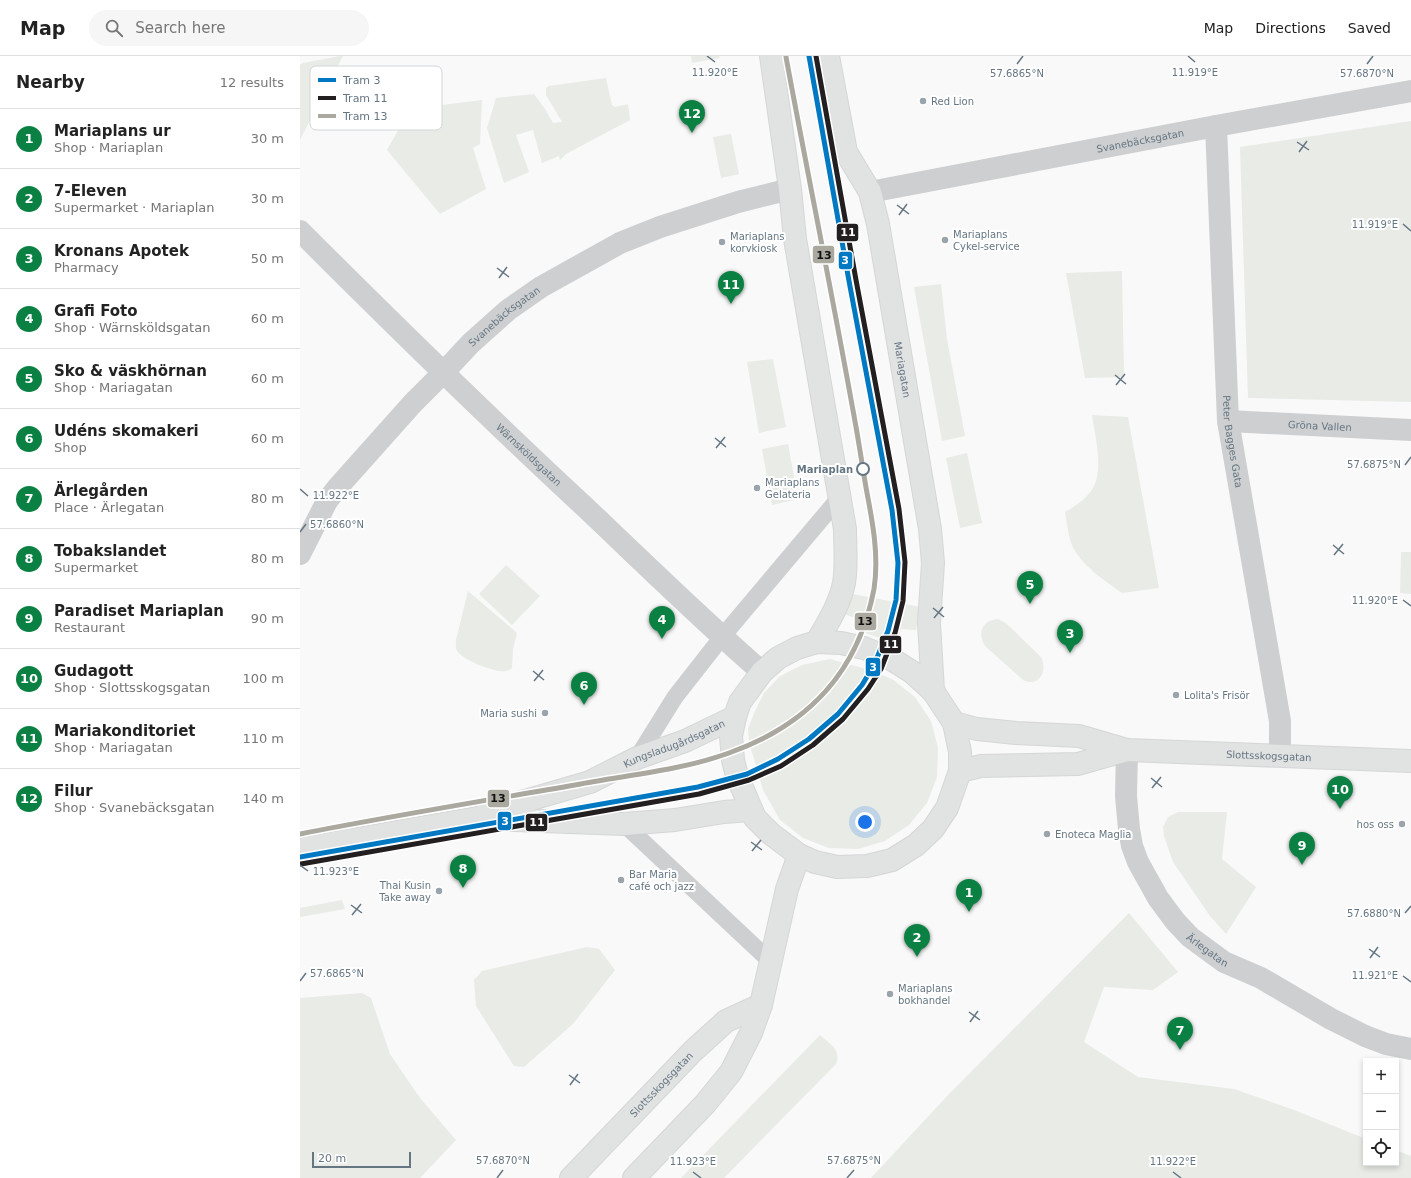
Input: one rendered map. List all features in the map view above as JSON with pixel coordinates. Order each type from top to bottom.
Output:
[{"type":"street","points":[[771,56],[790,189],[794,240],[845,529],[846,552],[844,584],[835,608],[817,642]]},
{"type":"street","name":"Mariagatan","points":[[828,56],[846,152],[870,192],[878,224],[930,529],[933,563],[929,623],[933,691]]},
{"type":"street","name":"Svanebäcksgatan","points":[[870,192],[1216,126],[1411,91]]},
{"type":"street","name":"Peter Bagges Gata","points":[[1216,126],[1228,420],[1280,720],[1280,755]]},
{"type":"street","name":"Svanebäcksgatan","points":[[300,554],[327,501],[413,403],[471,343],[508,310],[541,287],[620,243],[660,227],[730,204],[790,189]]},
{"type":"street","name":"Wärnsköldsgatan","points":[[300,231],[443,373],[722,637],[762,672]]},
{"type":"street","name":"Gröna Vallen","points":[[1228,420],[1411,430]]},
{"type":"street","points":[[817,642],[841,643],[864,648],[893,660],[912,672],[933,691],[954,722],[960,752],[960,771],[947,808],[933,829],[916,845],[892,860],[867,866],[837,867],[815,862],[799,855],[771,834],[755,818],[740,784],[733,760],[731,736],[740,702],[762,672],[778,658],[797,648],[817,642]]},
{"type":"street","name":"Kungsladugårdsgatan","points":[[300,849],[478,818],[518,803],[590,782],[638,758],[685,741],[735,717]]},
{"type":"street","name":"Slottsskogsgatan","points":[[954,722],[977,729],[1078,736],[1127,750],[1411,760]]},
{"type":"street","name":"Slottsskogsgatan","points":[[960,771],[981,766],[1078,764],[1127,750]]},
{"type":"street","name":"Ärlegatan","points":[[1127,750],[1126,796],[1130,834],[1138,862],[1158,898],[1175,921],[1190,937],[1224,962],[1261,978],[1331,1019],[1365,1036],[1386,1044],[1411,1049]]},
{"type":"street","name":"Kungsladugårdsgatan","points":[[478,818],[624,824],[675,820],[724,812],[751,810]]},
{"type":"street","points":[[634,1178],[705,1104],[731,1072],[751,1033],[761,1005],[787,888],[799,855]]},
{"type":"street","name":"Slottsskogsgatan","points":[[571,1178],[693,1051],[726,1021],[761,1005]]},
{"type":"lane","points":[[638,758],[675,697],[722,637],[840,497]]},
{"type":"lane","points":[[624,824],[771,962]]},
{"type":"shaded area","points":[[343,56],[338,66],[310,66],[310,120],[300,140],[300,65],[303,63]]},
{"type":"shaded area","points":[[691,56],[719,56],[720,58],[692,63]]},
{"type":"shaded area","points":[[606,78],[612,105],[615,107],[628,104],[630,120],[566,154],[560,160],[559,156],[542,163],[533,130],[516,135],[529,172],[504,183],[487,128],[496,98],[534,94],[553,123],[562,122],[546,95],[546,88],[549,86]]},
{"type":"shaded area","points":[[482,100],[480,144],[473,148],[486,189],[440,214],[387,150],[398,130],[442,130],[442,105]]},
{"type":"shaded area","points":[[1411,121],[1411,402],[1248,398],[1240,147]]},
{"type":"shaded area","points":[[731,134],[739,174],[721,178],[713,137]]},
{"type":"shaded area","points":[[1122,271],[1124,377],[1085,378],[1066,273]]},
{"type":"shaded area","points":[[941,284],[947,339],[965,436],[942,441],[914,287]]},
{"type":"shaded area","points":[[773,359],[786,427],[759,433],[747,362]]},
{"type":"shaded area","points":[[1092,415],[1128,417],[1159,588],[1122,593],[1100,577],[1087,565],[1075,551],[1071,543],[1065,512],[1081,502],[1088,495],[1093,488],[1098,472],[1097,442]]},
{"type":"shaded area","points":[[788,444],[798,499],[772,505],[762,449]]},
{"type":"shaded area","points":[[967,453],[982,523],[960,528],[946,458]]},
{"type":"shaded area","points":[[1401,552],[1411,552],[1411,594],[1400,593]]},
{"type":"shaded area","points":[[506,565],[540,596],[512,625],[479,594]]},
{"type":"shaded area","points":[[468,591],[517,633],[513,649],[512,668],[502,671],[484,667],[471,661],[457,651],[456,640]]},
{"type":"shaded area","points":[[853,594],[920,607],[916,630],[901,629],[896,644],[860,631],[862,621],[845,614]]},
{"type":"shaded area","points":[[998,619],[1009,626],[1041,657],[1043,662],[1043,673],[1038,680],[1029,682],[1023,680],[985,646],[981,636],[982,628],[988,622]]},
{"type":"shaded area","points":[[830,659],[866,669],[892,679],[915,697],[931,721],[938,748],[937,777],[927,803],[909,825],[885,841],[858,849],[829,848],[803,838],[780,820],[763,790],[749,742],[748,729],[755,711],[764,693],[780,676],[802,665]]},
{"type":"shaded area","points":[[1178,812],[1227,812],[1222,859],[1256,887],[1226,934],[1210,916],[1173,862],[1164,836],[1163,827],[1168,817]]},
{"type":"shaded area","points":[[342,900],[345,909],[300,917],[300,908]]},
{"type":"shaded area","points":[[1129,913],[1178,972],[1153,990],[1104,987],[1084,1042],[1138,1077],[1234,1089],[1294,1110],[1363,1138],[1363,1166],[1399,1166],[1399,1151],[1411,1156],[1411,1178],[871,1178],[948,1095]]},
{"type":"shaded area","points":[[587,947],[599,949],[615,970],[573,1024],[524,1067],[514,1066],[476,1006],[474,980],[482,971]]},
{"type":"shaded area","points":[[362,993],[371,998],[390,1054],[420,1098],[456,1140],[420,1178],[300,1178],[300,998]]},
{"type":"shaded area","points":[[820,1035],[831,1044],[836,1051],[836,1064],[724,1178],[681,1178]]},
{"type":"tram line","name":"3","points":[[300,857],[698,787],[747,774],[778,759],[809,739],[838,714],[862,685],[874,665],[888,631],[896,600],[898,563],[892,510],[809,56]]},
{"type":"tram line","name":"11","points":[[301,864],[699,794],[749,780],[781,766],[813,745],[843,719],[868,689],[881,669],[895,633],[903,601],[905,562],[899,509],[816,56]]},
{"type":"tram line","name":"13","points":[[300,834],[652,772],[710,759],[757,741],[783,727],[805,711],[825,692],[842,670],[856,646],[866,619],[874,589],[876,565],[875,541],[848,381],[786,57]]},
{"type":"place","name":"Red Lion","points":[[923,101]]},
{"type":"place","name":"Filur","points":[[692,133]]},
{"type":"place","name":"Mariaplans Cykel-service","points":[[945,240]]},
{"type":"place","name":"Mariaplans korvkiosk","points":[[722,242]]},
{"type":"place","name":"Mariakonditoriet","points":[[731,304]]},
{"type":"place","name":"Mariaplan","points":[[863,469]]},
{"type":"place","name":"Mariaplans Gelateria","points":[[757,488]]},
{"type":"place","name":"Sko & väskhörnan","points":[[1030,604]]},
{"type":"place","name":"Grafi Foto","points":[[662,639]]},
{"type":"place","name":"Kronans Apotek","points":[[1070,653]]},
{"type":"place","name":"Lolita's Frisör","points":[[1176,695]]},
{"type":"place","name":"Udéns skomakeri","points":[[584,705]]},
{"type":"place","name":"Maria sushi","points":[[545,713]]},
{"type":"place","name":"Gudagott","points":[[1340,809]]},
{"type":"place","name":"hos oss","points":[[1402,824]]},
{"type":"place","name":"Enoteca Maglia","points":[[1047,834]]},
{"type":"place","name":"Paradiset Mariaplan","points":[[1302,865]]},
{"type":"place","name":"Bar Maria café och jazz","points":[[621,880]]},
{"type":"place","name":"Tobakslandet","points":[[463,888]]},
{"type":"place","name":"Thai Kusin Take away","points":[[439,891]]},
{"type":"place","name":"Mariaplans ur","points":[[969,912]]},
{"type":"place","name":"7-Eleven","points":[[917,957]]},
{"type":"place","name":"Mariaplans bokhandel","points":[[890,994]]},
{"type":"place","name":"Ärlegården","points":[[1180,1050]]}]
